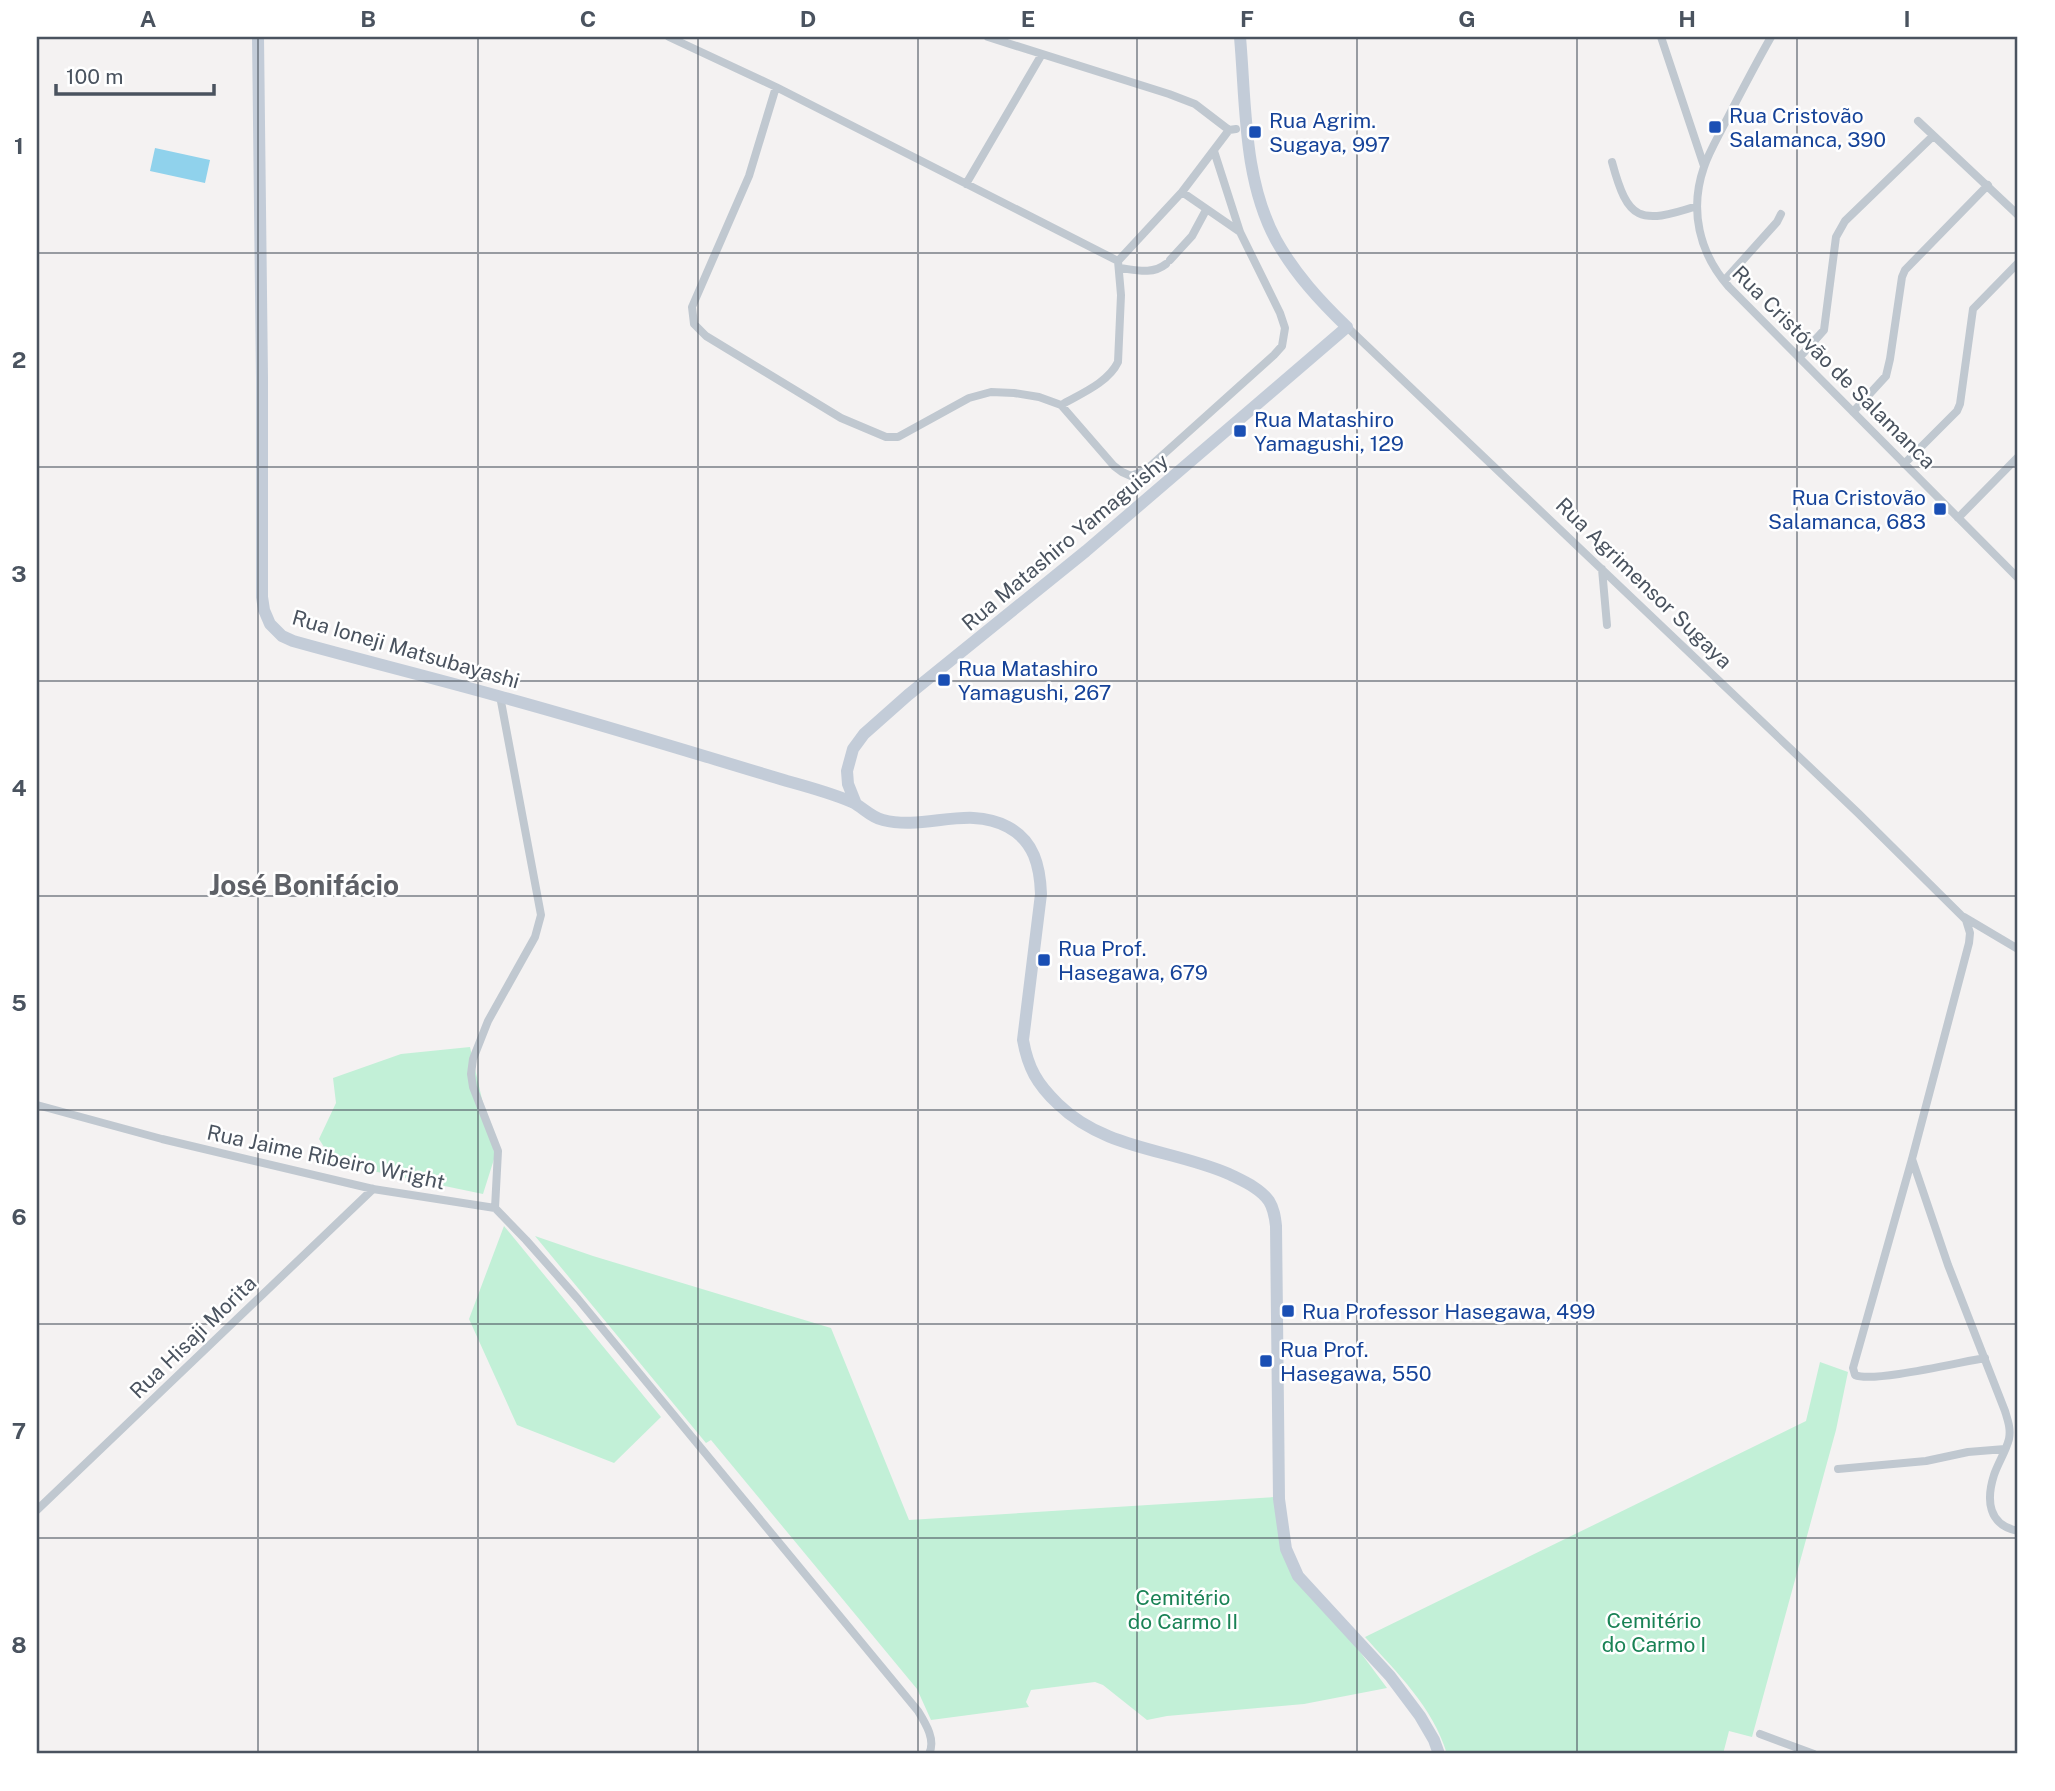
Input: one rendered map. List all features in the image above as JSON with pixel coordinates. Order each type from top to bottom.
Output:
[{"type":"main road","name":"Rua Ioneji Matsubayashi","points":[[258,37],[261,575],[264,610],[275,630],[293,641],[500,696],[806,786],[856,804],[871,816],[895,823],[962,818],[988,819],[1011,828],[1027,841],[1041,873],[1041,894],[1023,1040],[1033,1075],[1055,1101],[1082,1124],[1131,1145],[1219,1170],[1251,1185],[1268,1199],[1276,1226],[1279,1499],[1286,1549],[1298,1576],[1391,1676],[1420,1716],[1439,1754]]},
{"type":"main road","name":"Rua Agrimensor Sugaya","points":[[1240,37],[1239,129],[1254,181],[1276,239],[1312,293],[1346,327]]},
{"type":"main road","name":"Rua Matashiro Yamaguishy","points":[[856,804],[848,785],[847,771],[853,749],[864,734],[908,695],[1086,551],[1346,327]]},
{"type":"street","points":[[668,37],[776,87],[1119,265],[1151,271],[1160,269],[1192,236],[1206,209]]},
{"type":"street","points":[[988,37],[1169,94],[1195,104],[1239,129],[1214,151],[1119,265],[1121,295],[1118,362],[1113,372],[1104,379],[1061,405]]},
{"type":"street","points":[[1661,37],[1704,166]]},
{"type":"street","name":"Rua Cristóvão de Salamanca","points":[[1771,37],[1704,166],[1696,219],[1710,261],[1724,281],[1799,358],[2017,574]]},
{"type":"street","points":[[966,184],[1042,54]]},
{"type":"street","points":[[776,87],[749,176],[692,307],[695,324],[706,336],[841,418],[886,437],[898,437],[969,398],[991,392],[1039,397],[1061,405],[1114,466],[1131,476],[1146,470],[1282,346],[1285,328],[1280,313],[1240,232],[1214,151]]},
{"type":"street","points":[[1918,121],[2018,215]]},
{"type":"street","points":[[1799,358],[1824,330],[1836,237],[1840,229],[1845,221],[1933,136]]},
{"type":"street","points":[[1612,162],[1624,199],[1637,213],[1675,214],[1697,206]]},
{"type":"street","points":[[1853,412],[1886,376],[1905,270],[1988,185]]},
{"type":"street","points":[[1182,192],[1240,232]]},
{"type":"street","points":[[1724,281],[1772,229],[1781,214]]},
{"type":"street","points":[[1904,464],[1957,411],[1973,309],[2018,263]]},
{"type":"street","name":"Rua Agrimensor Sugaya","points":[[1346,327],[1963,916],[2018,949]]},
{"type":"street","points":[[1958,518],[2018,457]]},
{"type":"street","points":[[1602,569],[1607,625]]},
{"type":"street","points":[[500,696],[541,915],[535,937],[488,1021],[473,1059],[473,1087],[498,1151],[495,1208],[578,1298],[918,1711],[931,1740],[929,1754]]},
{"type":"street","points":[[1963,916],[1968,924],[1969,943],[1912,1159],[1855,1355],[1853,1372],[1858,1377],[1866,1378],[1985,1358]]},
{"type":"street","name":"Rua Jaime Ribeiro Wright","points":[[37,1105],[162,1139],[373,1189],[495,1208]]},
{"type":"street","points":[[1912,1159],[1948,1265],[2010,1429],[1990,1494],[1992,1513],[1996,1520],[2004,1527],[2018,1531]]},
{"type":"street","name":"Rua Hisaji Morita","points":[[37,1510],[373,1189]]},
{"type":"street","points":[[1838,1469],[1926,1461],[1968,1452],[2005,1449]]},
{"type":"street","points":[[1760,1734],[1814,1754]]},
{"type":"green space","points":[[470,1047],[495,1156],[483,1194],[334,1163],[319,1139],[336,1103],[333,1078],[401,1054]]},
{"type":"green space","points":[[504,1226],[661,1417],[614,1463],[517,1425],[469,1319]]},
{"type":"green space","name":"Cemitério do Carmo II","points":[[535,1236],[831,1328],[909,1520],[1275,1497],[1283,1549],[1387,1688],[1304,1704],[1147,1720],[1103,1685],[1095,1682],[1031,1690],[1026,1702],[1029,1707],[931,1720],[917,1689],[711,1440],[706,1443]]},
{"type":"green space","name":"Cemitério do Carmo I","points":[[1820,1362],[1848,1372],[1836,1430],[1752,1737],[1729,1731],[1723,1754],[1447,1754],[1433,1721],[1423,1706],[1365,1637],[1806,1421]]},
{"type":"water","points":[[155,148],[210,160],[205,183],[150,171]]},
{"type":"place","name":"Rua Cristovão Salamanca, 390","points":[[1715,127]]},
{"type":"place","name":"Rua Agrim. Sugaya, 997","points":[[1255,132]]},
{"type":"place","name":"Rua Matashiro Yamagushi, 129","points":[[1240,431]]},
{"type":"place","name":"Rua Cristovão Salamanca, 683","points":[[1940,509]]},
{"type":"place","name":"Rua Matashiro Yamagushi, 267","points":[[944,680]]},
{"type":"place","name":"Rua Prof. Hasegawa, 679","points":[[1044,960]]},
{"type":"place","name":"Rua Professor Hasegawa, 499","points":[[1288,1311]]},
{"type":"place","name":"Rua Prof. Hasegawa, 550","points":[[1266,1361]]},
{"type":"district","name":"José Bonifácio","points":[[304,884]]}]
